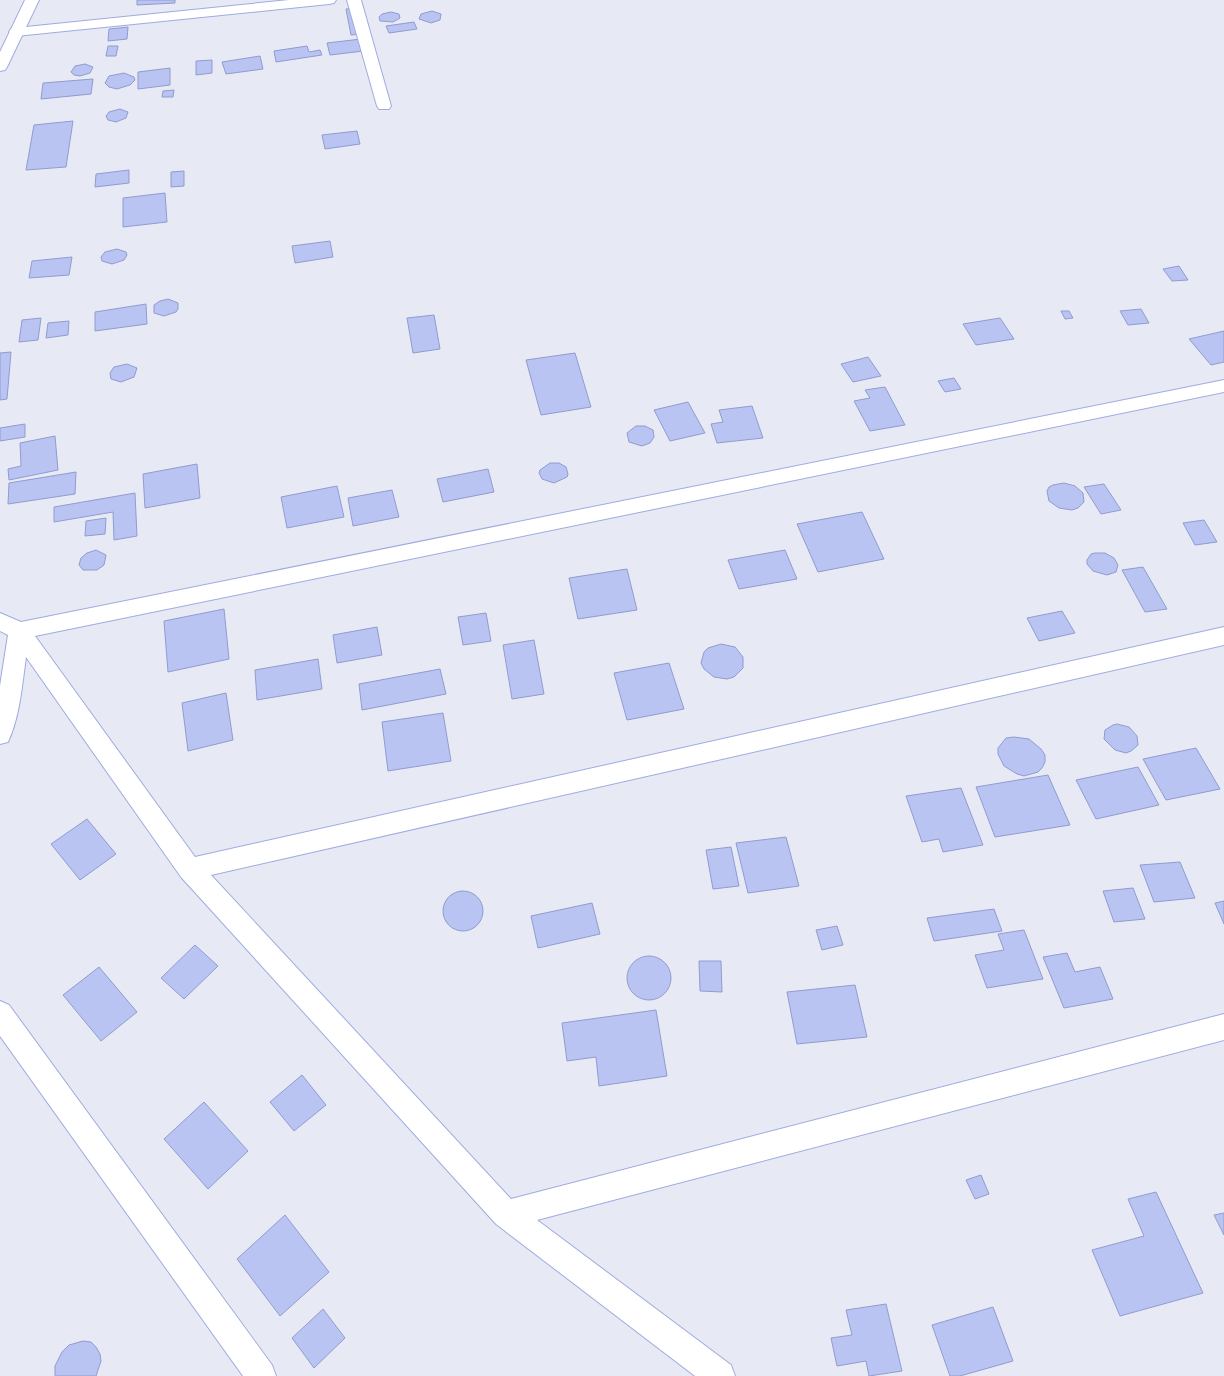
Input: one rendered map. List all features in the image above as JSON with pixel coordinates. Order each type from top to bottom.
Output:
[{"type":"street","points":[[0,67],[32,0]]},
{"type":"street","points":[[16,32],[329,0]]},
{"type":"street","points":[[354,0],[384,106]]},
{"type":"street","points":[[10,626],[1224,386]]},
{"type":"street","points":[[0,734],[9,700],[10,626]]},
{"type":"street","points":[[10,626],[190,869],[506,1214],[720,1376]]},
{"type":"street","points":[[190,869],[1224,636]]},
{"type":"street","points":[[0,1014],[261,1376]]},
{"type":"street","points":[[506,1214],[1224,1027]]},
{"type":"building","points":[[137,0],[175,0],[175,3],[137,5]]},
{"type":"building","points":[[355,8],[361,34],[351,35],[346,9]]},
{"type":"building","points":[[432,11],[441,14],[440,20],[431,23],[419,19],[421,14]]},
{"type":"building","points":[[391,12],[399,14],[400,18],[393,22],[380,21],[379,17],[382,14]]},
{"type":"building","points":[[414,22],[417,29],[389,33],[386,26]]},
{"type":"building","points":[[128,27],[127,39],[108,41],[109,29]]},
{"type":"building","points":[[361,39],[364,51],[330,55],[327,43]]},
{"type":"building","points":[[108,46],[118,46],[116,56],[106,56]]},
{"type":"building","points":[[307,46],[309,52],[320,50],[322,55],[276,62],[274,51]]},
{"type":"building","points":[[260,56],[263,69],[226,74],[222,62]]},
{"type":"building","points":[[212,60],[212,73],[196,75],[196,61]]},
{"type":"building","points":[[85,64],[93,67],[90,73],[80,76],[74,75],[71,72],[75,66]]},
{"type":"building","points":[[170,68],[170,85],[138,89],[138,72]]},
{"type":"building","points":[[124,73],[134,77],[135,80],[130,85],[117,89],[109,87],[105,83],[109,76]]},
{"type":"building","points":[[93,79],[91,94],[41,99],[43,83]]},
{"type":"building","points":[[174,90],[173,97],[162,97],[163,91]]},
{"type":"building","points":[[120,109],[128,112],[126,118],[116,122],[108,120],[106,116],[109,112]]},
{"type":"building","points":[[73,121],[66,167],[26,170],[34,125]]},
{"type":"building","points":[[357,131],[360,144],[325,149],[322,135]]},
{"type":"building","points":[[129,170],[129,183],[95,187],[96,174]]},
{"type":"building","points":[[184,171],[184,186],[171,187],[171,172]]},
{"type":"building","points":[[165,193],[167,222],[123,227],[123,198]]},
{"type":"building","points":[[330,241],[333,257],[295,263],[292,246]]},
{"type":"building","points":[[117,249],[126,252],[127,255],[124,260],[112,264],[102,261],[101,257],[105,252]]},
{"type":"building","points":[[72,257],[69,275],[29,278],[32,261]]},
{"type":"building","points":[[1179,266],[1188,280],[1172,281],[1163,269]]},
{"type":"building","points":[[168,299],[178,303],[178,309],[176,312],[164,316],[154,313],[154,305],[160,301]]},
{"type":"building","points":[[146,304],[147,324],[95,331],[95,312]]},
{"type":"building","points":[[1141,309],[1149,323],[1128,325],[1120,311]]},
{"type":"building","points":[[1061,311],[1069,311],[1073,318],[1065,319]]},
{"type":"building","points":[[434,315],[440,349],[413,353],[407,318]]},
{"type":"building","points":[[41,318],[38,340],[19,342],[22,320]]},
{"type":"building","points":[[1000,318],[1014,339],[976,345],[963,324]]},
{"type":"building","points":[[69,321],[68,335],[46,338],[48,323]]},
{"type":"building","points":[[1224,331],[1224,362],[1211,365],[1189,339]]},
{"type":"building","points":[[11,352],[7,399],[0,400],[0,353]]},
{"type":"building","points":[[575,353],[591,407],[541,415],[526,360]]},
{"type":"building","points":[[868,357],[881,376],[853,382],[841,364]]},
{"type":"building","points":[[127,364],[137,368],[134,377],[121,382],[111,379],[110,373],[114,367]]},
{"type":"building","points":[[954,378],[961,389],[945,392],[938,381]]},
{"type":"building","points":[[885,387],[905,425],[870,431],[854,401],[870,398],[865,390]]},
{"type":"building","points":[[688,402],[705,433],[670,441],[654,410]]},
{"type":"building","points":[[752,406],[763,438],[717,443],[711,424],[723,422],[719,410]]},
{"type":"building","points":[[25,424],[25,437],[0,441],[0,428]]},
{"type":"building","points":[[636,426],[645,426],[653,430],[654,437],[650,443],[642,446],[629,442],[627,433]]},
{"type":"building","points":[[55,436],[58,470],[9,480],[8,469],[21,466],[20,443]]},
{"type":"building","points":[[550,463],[559,463],[566,467],[568,474],[567,477],[554,483],[542,479],[539,473],[540,470]]},
{"type":"building","points":[[197,464],[200,498],[145,508],[143,474]]},
{"type":"building","points":[[488,469],[494,492],[443,502],[437,479]]},
{"type":"building","points":[[76,472],[75,494],[8,504],[9,483]]},
{"type":"building","points":[[1064,483],[1075,486],[1083,493],[1084,502],[1078,508],[1072,510],[1059,508],[1049,501],[1047,491],[1049,487]]},
{"type":"building","points":[[1104,484],[1121,510],[1101,514],[1084,487]]},
{"type":"building","points":[[337,486],[344,517],[287,528],[281,497]]},
{"type":"building","points":[[392,490],[399,517],[353,526],[348,498]]},
{"type":"building","points":[[135,493],[137,536],[114,540],[113,512],[54,522],[54,507]]},
{"type":"building","points":[[862,512],[884,559],[818,572],[797,524]]},
{"type":"building","points":[[106,518],[105,534],[85,536],[86,521]]},
{"type":"building","points":[[1204,520],[1217,542],[1195,545],[1183,523]]},
{"type":"building","points":[[96,550],[106,555],[104,565],[97,570],[83,570],[79,565],[81,558],[87,553]]},
{"type":"building","points":[[785,550],[797,579],[739,589],[728,560]]},
{"type":"building","points":[[1105,553],[1114,558],[1118,565],[1116,572],[1107,575],[1093,571],[1087,564],[1087,560],[1091,554]]},
{"type":"building","points":[[1143,567],[1167,609],[1145,612],[1122,570]]},
{"type":"building","points":[[627,569],[637,610],[578,619],[569,578]]},
{"type":"building","points":[[224,609],[229,659],[168,672],[164,621]]},
{"type":"building","points":[[1062,611],[1075,633],[1039,641],[1027,618]]},
{"type":"building","points":[[486,613],[491,641],[463,645],[458,617]]},
{"type":"building","points":[[377,627],[382,655],[337,663],[333,635]]},
{"type":"building","points":[[534,640],[544,694],[512,699],[503,645]]},
{"type":"building","points":[[721,644],[735,647],[743,657],[743,668],[734,677],[727,679],[714,677],[704,669],[701,663],[704,652],[708,648]]},
{"type":"building","points":[[318,659],[322,689],[257,700],[255,670]]},
{"type":"building","points":[[669,663],[684,709],[627,720],[614,673]]},
{"type":"building","points":[[440,669],[446,694],[362,710],[359,684]]},
{"type":"building","points":[[226,693],[233,740],[188,751],[182,703]]},
{"type":"building","points":[[443,713],[451,761],[388,771],[382,722]]},
{"type":"building","points":[[1117,724],[1129,727],[1137,736],[1138,745],[1131,751],[1126,753],[1115,750],[1104,739],[1105,730]]},
{"type":"building","points":[[1014,737],[1029,739],[1041,749],[1045,755],[1045,762],[1038,772],[1024,776],[1017,774],[1004,766],[998,754],[998,748],[1006,738]]},
{"type":"building","points":[[1196,748],[1220,789],[1166,800],[1143,759]]},
{"type":"building","points":[[1138,767],[1159,805],[1096,819],[1076,780]]},
{"type":"building","points":[[1048,775],[1070,825],[995,837],[976,787]]},
{"type":"building","points":[[961,788],[983,845],[943,852],[939,839],[922,842],[906,796]]},
{"type":"building","points":[[87,819],[116,854],[80,880],[51,844]]},
{"type":"building","points":[[786,837],[799,886],[748,893],[736,843]]},
{"type":"building","points":[[731,847],[739,886],[713,889],[706,850]]},
{"type":"building","points":[[1180,862],[1195,898],[1154,902],[1140,865]]},
{"type":"building","points":[[1133,888],[1145,919],[1114,922],[1103,891]]},
{"type":"building","points":[[467,891],[474,894],[480,900],[483,911],[482,919],[474,928],[467,931],[459,931],[452,928],[444,919],[443,907],[446,900],[455,892]]},
{"type":"building","points":[[1224,901],[1224,924],[1215,903]]},
{"type":"building","points":[[592,903],[600,934],[538,948],[531,916]]},
{"type":"building","points":[[994,909],[1002,931],[934,941],[927,918]]},
{"type":"building","points":[[837,926],[843,945],[822,950],[816,930]]},
{"type":"building","points":[[1024,930],[1043,979],[987,988],[975,955],[1004,950],[998,934]]},
{"type":"building","points":[[195,945],[218,966],[184,999],[161,978]]},
{"type":"building","points":[[1067,953],[1075,972],[1100,967],[1113,999],[1064,1008],[1043,957]]},
{"type":"building","points":[[649,956],[661,960],[667,966],[671,978],[667,990],[661,996],[649,1000],[637,996],[631,990],[627,978],[631,966],[637,960]]},
{"type":"building","points":[[699,961],[721,961],[722,992],[700,991]]},
{"type":"building","points":[[99,967],[137,1012],[101,1041],[63,995]]},
{"type":"building","points":[[855,985],[867,1037],[797,1044],[787,992]]},
{"type":"building","points":[[656,1010],[667,1076],[599,1086],[596,1057],[567,1061],[562,1023]]},
{"type":"building","points":[[302,1075],[326,1105],[294,1131],[270,1102]]},
{"type":"building","points":[[204,1102],[248,1151],[208,1189],[164,1139]]},
{"type":"building","points":[[981,1175],[989,1194],[975,1199],[966,1180]]},
{"type":"building","points":[[1156,1192],[1203,1293],[1120,1316],[1092,1250],[1144,1236],[1128,1199]]},
{"type":"building","points":[[1224,1213],[1224,1235],[1214,1215]]},
{"type":"building","points":[[285,1215],[329,1272],[280,1316],[237,1259]]},
{"type":"building","points":[[886,1304],[902,1371],[869,1376],[866,1361],[837,1366],[831,1338],[852,1335],[846,1310]]},
{"type":"building","points":[[993,1307],[1013,1361],[960,1376],[950,1376],[932,1325]]},
{"type":"building","points":[[323,1309],[345,1338],[314,1368],[292,1338]]},
{"type":"building","points":[[83,1341],[91,1342],[100,1354],[101,1361],[96,1376],[55,1376],[55,1366],[62,1352],[69,1345]]}]
